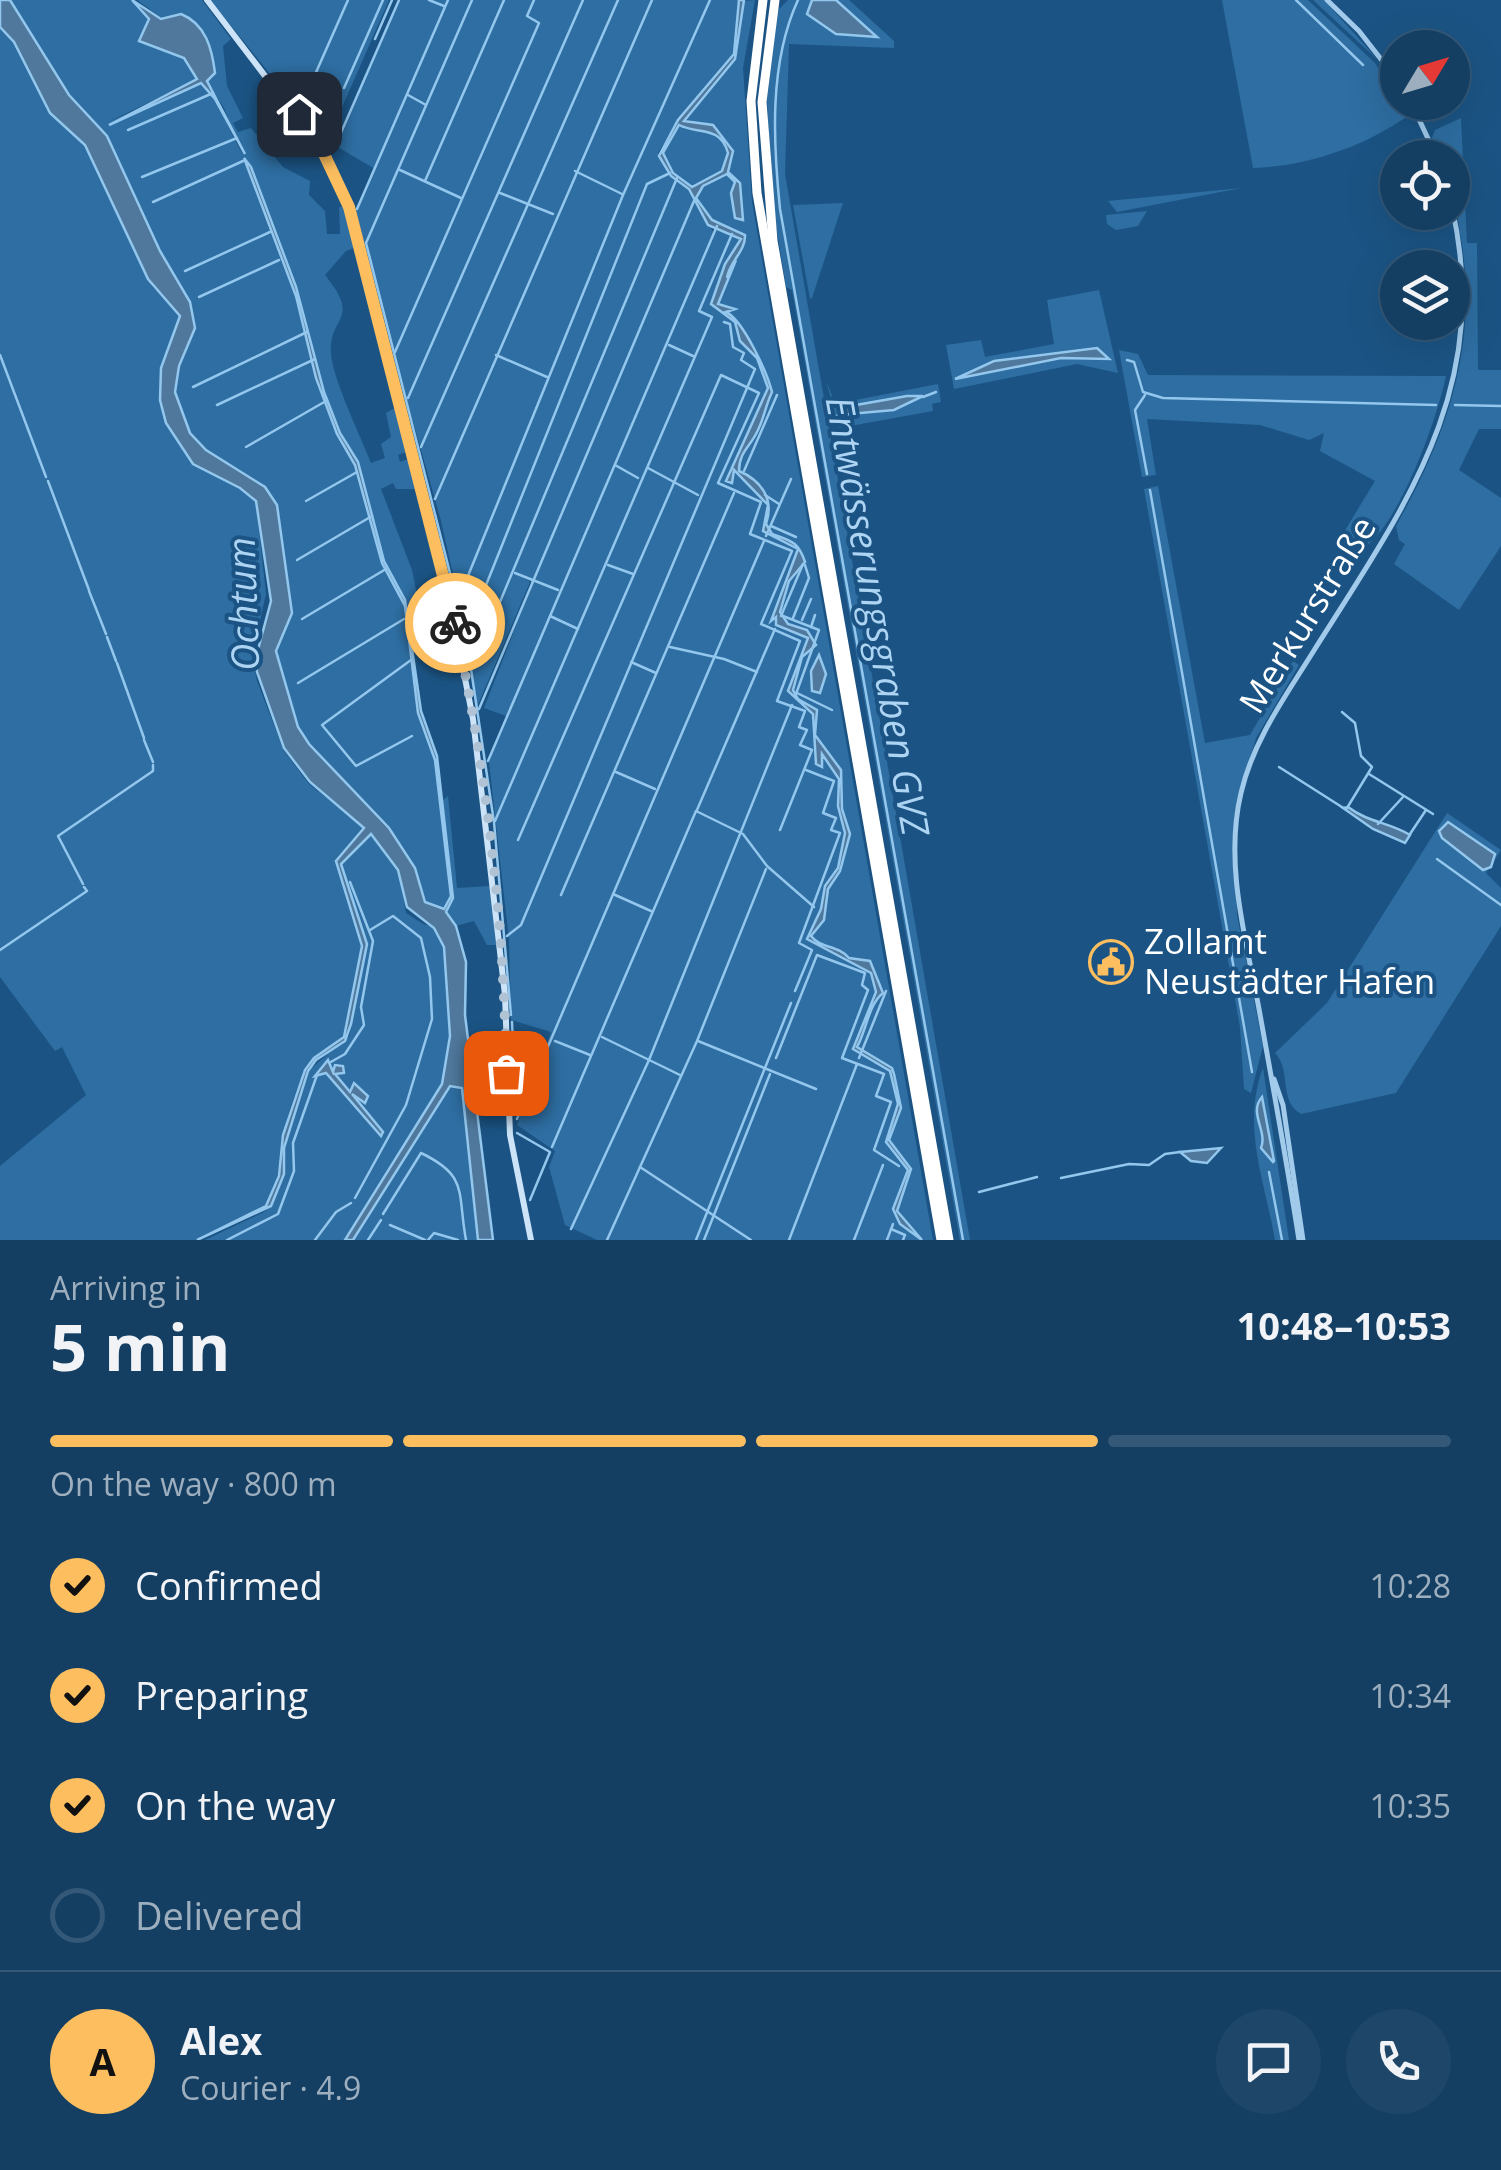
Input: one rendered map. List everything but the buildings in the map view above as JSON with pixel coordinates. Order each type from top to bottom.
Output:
[{"type":"highway","points":[[763,0],[752,101],[757,194],[941,1240]]},
{"type":"highway","points":[[775,0],[762,102],[773,241],[949,1240]]},
{"type":"main road","points":[[207,0],[316,139],[338,179],[356,230],[441,557],[467,684],[504,995],[510,1136],[531,1240]]},
{"type":"street","points":[[1327,0],[1359,30],[1380,57]]},
{"type":"street","name":"Merkurstraße","points":[[1301,1240],[1236,873],[1242,790],[1273,716],[1405,506],[1440,433],[1454,384],[1463,314],[1456,230]]},
{"type":"shaded area","points":[[0,0],[10,0],[69,95],[107,136],[160,251],[190,302],[195,328],[179,366],[175,392],[190,433],[206,450],[265,487],[277,505],[292,613],[276,651],[298,727],[309,744],[389,828],[415,868],[425,902],[444,909],[451,896],[435,760],[418,713],[405,606],[382,563],[355,465],[337,434],[316,378],[296,296],[244,158],[251,167],[296,287],[324,392],[340,433],[358,462],[384,561],[405,600],[421,711],[437,756],[453,898],[446,912],[456,926],[466,962],[465,1015],[493,1240],[478,1240],[462,1088],[450,1086],[353,1240],[345,1240],[442,1084],[450,1036],[444,947],[434,928],[407,907],[398,870],[371,834],[341,864],[367,944],[345,1041],[316,1060],[308,1071],[284,1148],[284,1174],[271,1206],[197,1240],[266,1206],[279,1176],[283,1135],[305,1070],[314,1058],[344,1037],[362,946],[336,861],[364,828],[310,782],[284,748],[257,672],[256,657],[271,601],[256,501],[240,488],[193,464],[166,423],[160,400],[161,368],[180,316],[148,279],[85,145],[50,113],[14,42],[0,27]]},
{"type":"shaded area","points":[[10,0],[132,0],[149,18],[140,41],[184,58],[198,79],[108,122],[200,83],[215,99],[242,154],[224,108],[207,81],[213,77],[213,55],[137,0],[202,0],[231,39],[223,46],[227,86],[243,118],[233,123],[238,132],[251,128],[283,167],[310,181],[309,195],[325,211],[327,234],[340,234],[339,207],[346,207],[356,247],[346,251],[325,275],[343,310],[332,340],[333,364],[371,463],[385,458],[381,444],[391,437],[386,413],[398,406],[409,451],[398,455],[400,462],[411,458],[420,489],[396,489],[393,483],[381,489],[412,570],[425,633],[409,635],[405,600],[384,561],[365,487],[324,392],[296,287],[251,167],[243,158],[296,296],[316,378],[337,434],[355,465],[382,563],[405,606],[418,712],[435,760],[451,896],[444,910],[425,902],[415,868],[389,828],[309,744],[298,727],[276,650],[292,613],[277,505],[265,487],[206,450],[190,433],[175,394],[179,366],[195,328],[190,302],[160,251],[107,136],[69,95]]},
{"type":"shaded area","points":[[132,0],[161,19],[181,14],[202,31],[210,46],[215,73],[207,81],[245,154],[215,99],[201,83],[109,125],[197,79],[184,58],[139,41],[149,19]]},
{"type":"shaded area","points":[[210,0],[389,0],[326,144],[302,110],[310,96],[279,85]]},
{"type":"shaded area","points":[[399,0],[739,0],[734,54],[678,120],[658,153],[671,176],[689,189],[715,235],[712,220],[696,198],[699,190],[728,172],[733,151],[713,125],[684,119],[735,59],[743,1],[755,0],[743,68],[752,202],[933,1240],[597,1240],[565,1225],[549,1167],[555,1151],[517,1125],[551,1032],[511,1020],[509,940],[489,762],[506,716],[484,708],[533,582],[525,579],[530,582],[477,707],[471,673],[513,575],[472,659],[441,521],[354,212],[375,169],[336,146]]},
{"type":"shaded area","points":[[739,0],[744,0],[735,59],[684,121],[713,125],[733,151],[728,172],[740,183],[743,220],[735,218],[731,193],[735,182],[727,174],[703,186],[696,198],[712,220],[745,235],[718,304],[735,309],[726,312],[733,317],[747,336],[760,360],[772,392],[739,471],[764,491],[769,506],[766,524],[772,534],[793,543],[800,550],[805,562],[789,581],[780,612],[788,624],[807,630],[816,645],[802,657],[793,690],[798,699],[817,710],[815,735],[841,770],[842,809],[850,834],[840,871],[828,889],[824,920],[811,936],[849,958],[870,961],[883,993],[874,1004],[857,1047],[892,1068],[901,1108],[889,1140],[911,1169],[897,1211],[922,1240],[900,1224],[893,1209],[908,1170],[886,1142],[898,1104],[890,1071],[853,1049],[876,992],[871,973],[807,939],[821,909],[825,886],[838,868],[845,833],[838,806],[839,779],[822,754],[822,767],[816,764],[813,714],[788,691],[808,638],[776,625],[776,617],[771,621],[798,549],[763,531],[768,505],[734,470],[732,483],[726,481],[768,388],[757,358],[740,341],[735,322],[711,304],[725,264],[741,239],[708,225],[689,189],[671,176],[659,156],[678,120],[734,54]],"holes":[[[679,125],[714,134],[728,153],[722,171],[692,187],[673,173],[663,153]]]},
{"type":"shaded area","points":[[788,0],[812,0],[807,14],[837,34],[876,37],[834,0],[849,0],[894,41],[894,48],[789,44],[785,174],[970,1240],[960,1240],[792,290],[786,287],[771,195],[767,100],[777,11]]},
{"type":"shaded area","points":[[812,0],[836,0],[877,37],[836,34],[807,14]]},
{"type":"shaded area","points":[[1222,0],[1308,0],[1380,71],[1380,120],[1401,120],[1334,153],[1253,168]]},
{"type":"shaded area","points":[[1313,0],[1324,0],[1378,60]]},
{"type":"shaded area","points":[[0,27],[14,42],[50,113],[85,145],[152,286],[180,316],[161,368],[166,423],[193,464],[240,487],[256,501],[266,594],[252,657],[257,681],[284,751],[309,784],[363,827],[336,861],[362,945],[345,1033],[314,1057],[302,1077],[287,1120],[281,1157],[308,1071],[349,1036],[367,946],[341,864],[367,834],[375,834],[399,872],[406,913],[425,925],[451,926],[487,1240],[205,1240],[264,1212],[269,1208],[266,1206],[197,1240],[0,1240],[0,1166],[86,1095],[62,1047],[55,1051],[0,977]]},
{"type":"shaded area","points":[[1461,120],[1462,140],[1433,140],[1435,130]]},
{"type":"shaded area","points":[[679,125],[714,134],[728,153],[722,171],[691,187],[674,173],[663,153]]},
{"type":"shaded area","points":[[1241,188],[1117,212],[1108,201]]},
{"type":"shaded area","points":[[843,203],[812,298],[810,299],[793,205]]},
{"type":"shaded area","points":[[1147,211],[1138,226],[1116,230],[1107,224],[1106,215]]},
{"type":"shaded area","points":[[1460,230],[1466,230],[1467,243],[1477,243],[1478,370],[1501,370],[1501,429],[1479,429],[1459,470],[1501,498],[1501,546],[1459,610],[1394,564],[1405,544],[1399,540],[1396,526],[1427,466],[1450,404],[1464,340],[1470,340],[1470,250],[1462,250]]},
{"type":"shaded area","points":[[1099,290],[1118,373],[1077,364],[954,389],[946,345],[981,340],[985,357],[1054,344],[1047,300]]},
{"type":"shaded area","points":[[1097,348],[1109,359],[1061,358],[955,379],[994,361]]},
{"type":"shaded area","points":[[1119,350],[1138,354],[1148,375],[1446,376],[1426,442],[1404,492],[1392,515],[1366,546],[1344,532],[1375,481],[1320,451],[1324,433],[1309,440],[1260,425],[1147,419],[1156,475],[1142,477]]},
{"type":"shaded area","points":[[826,380],[835,404],[938,384],[941,402],[932,404],[933,411],[839,428]]},
{"type":"shaded area","points":[[923,396],[894,410],[838,415],[845,407]]},
{"type":"shaded area","points":[[1158,486],[1205,743],[1250,735],[1293,661],[1299,665],[1256,738],[1235,812],[1237,915],[1263,1046],[1251,1093],[1244,1089],[1240,1027],[1144,489]]},
{"type":"shaded area","points":[[819,655],[826,674],[820,693],[812,691],[811,671]]},
{"type":"shaded area","points":[[448,796],[457,888],[491,886],[496,945],[487,945],[474,921],[456,926],[446,911],[453,898],[441,802]]},
{"type":"shaded area","points":[[1343,808],[1410,835],[1405,843],[1373,829]]},
{"type":"shaded area","points":[[1447,813],[1501,850],[1486,873],[1501,888],[1501,926],[1396,1093],[1301,1114],[1290,1101],[1283,1068],[1275,1053],[1327,1003]]},
{"type":"shaded area","points":[[1448,822],[1495,854],[1491,867],[1483,870],[1442,838],[1439,831]]},
{"type":"shaded area","points":[[328,1060],[333,1072],[335,1065],[343,1066],[344,1073],[335,1074],[350,1092],[354,1083],[368,1096],[365,1103],[352,1094],[383,1132],[381,1136],[326,1073],[315,1076]]},
{"type":"shaded area","points":[[1263,1068],[1289,1240],[1275,1240],[1257,1154],[1254,1111]]},
{"type":"shaded area","points":[[1262,1097],[1273,1162],[1261,1148],[1257,1109]]},
{"type":"shaded area","points":[[1221,1148],[1207,1163],[1191,1161],[1180,1152]]},
{"type":"waterway","points":[[306,95],[348,0]]},
{"type":"waterway","points":[[344,88],[383,0]]},
{"type":"waterway","points":[[375,39],[392,0]]},
{"type":"waterway","points":[[336,144],[399,0]]},
{"type":"waterway","points":[[429,0],[444,6]]},
{"type":"waterway","points":[[357,209],[448,0]]},
{"type":"waterway","points":[[472,0],[366,243],[466,636],[494,822],[511,1015]]},
{"type":"waterway","points":[[425,181],[504,0]]},
{"type":"waterway","points":[[395,352],[539,23],[527,16],[534,0]]},
{"type":"waterway","points":[[408,398],[583,0]]},
{"type":"waterway","points":[[421,447],[618,0]]},
{"type":"waterway","points":[[435,499],[652,0]]},
{"type":"waterway","points":[[459,598],[623,195],[710,0]]},
{"type":"waterway","name":"Entwässerungsgraben GVZ","points":[[798,0],[778,76],[775,130],[780,209],[963,1240]]},
{"type":"waterway","name":"Entwässerungsgraben GVZ","points":[[1296,0],[1363,65]]},
{"type":"waterway","points":[[128,130],[213,93]]},
{"type":"waterway","points":[[408,95],[426,105]]},
{"type":"waterway","points":[[142,177],[237,138]]},
{"type":"waterway","points":[[153,202],[243,161]]},
{"type":"waterway","points":[[400,170],[461,198]]},
{"type":"waterway","points":[[575,171],[622,194]]},
{"type":"waterway","points":[[466,635],[647,184],[670,173]]},
{"type":"waterway","points":[[472,669],[677,178]]},
{"type":"waterway","points":[[500,193],[553,214]]},
{"type":"waterway","points":[[479,709],[694,201]]},
{"type":"waterway","points":[[488,761],[717,226]]},
{"type":"waterway","points":[[185,271],[270,232]]},
{"type":"waterway","points":[[495,821],[712,317],[699,311],[732,234]]},
{"type":"waterway","points":[[199,297],[279,260]]},
{"type":"waterway","points":[[507,936],[521,925],[755,369],[741,360],[744,353],[733,347],[730,324],[724,322]]},
{"type":"waterway","points":[[193,387],[307,332]]},
{"type":"waterway","points":[[669,345],[693,356]]},
{"type":"waterway","points":[[0,355],[46,477]]},
{"type":"waterway","points":[[496,355],[547,377]]},
{"type":"waterway","points":[[217,405],[315,359]]},
{"type":"waterway","points":[[1127,360],[1134,362],[1143,392],[1163,398],[1436,405]]},
{"type":"waterway","points":[[518,840],[721,375],[759,393],[718,483],[761,502],[750,534],[792,551],[761,624],[800,641],[777,701],[805,711],[799,727],[807,730],[800,745],[812,750],[780,830]]},
{"type":"waterway","points":[[923,397],[936,392]]},
{"type":"waterway","points":[[744,471],[777,395]]},
{"type":"waterway","name":"Entwässerungsgraben GVZ","points":[[1145,395],[1135,410],[1147,474]]},
{"type":"waterway","points":[[246,447],[326,401]]},
{"type":"waterway","points":[[1455,405],[1501,406]]},
{"type":"waterway","points":[[615,465],[638,478]]},
{"type":"waterway","points":[[648,468],[698,495]]},
{"type":"waterway","points":[[306,501],[357,472]]},
{"type":"waterway","points":[[766,536],[791,479]]},
{"type":"waterway","points":[[48,481],[89,590]]},
{"type":"waterway","name":"Entwässerungsgraben GVZ","points":[[1150,490],[1252,1072]]},
{"type":"waterway","points":[[561,895],[734,493]]},
{"type":"waterway","points":[[765,495],[779,504]]},
{"type":"waterway","points":[[297,560],[372,516]]},
{"type":"waterway","points":[[771,526],[796,537]]},
{"type":"waterway","points":[[517,1119],[764,541]]},
{"type":"waterway","points":[[781,616],[803,564]]},
{"type":"waterway","points":[[608,565],[633,574]]},
{"type":"waterway","points":[[793,618],[809,578],[805,565]]},
{"type":"waterway","points":[[302,619],[386,569]]},
{"type":"waterway","points":[[515,573],[558,590]]},
{"type":"waterway","points":[[89,591],[106,634]]},
{"type":"waterway","points":[[802,620],[811,599]]},
{"type":"waterway","points":[[811,627],[815,615]]},
{"type":"waterway","points":[[550,616],[578,629]]},
{"type":"waterway","points":[[783,616],[819,630],[796,694]]},
{"type":"waterway","points":[[298,683],[404,619]]},
{"type":"waterway","points":[[697,810],[775,629]]},
{"type":"waterway","points":[[107,637],[116,661]]},
{"type":"waterway","points":[[670,647],[724,659],[757,672]]},
{"type":"waterway","points":[[411,660],[322,725],[356,766],[412,736]]},
{"type":"waterway","points":[[631,662],[656,673]]},
{"type":"waterway","points":[[117,663],[144,738]]},
{"type":"waterway","points":[[797,693],[832,710]]},
{"type":"waterway","points":[[571,1229],[649,1060],[792,705]]},
{"type":"waterway","points":[[1342,712],[1355,723],[1361,756],[1372,767],[1347,808]]},
{"type":"waterway","points":[[144,740],[153,762]]},
{"type":"waterway","points":[[83,884],[58,836],[153,771],[153,765]]},
{"type":"waterway","points":[[1279,767],[1345,809]]},
{"type":"waterway","points":[[795,991],[812,950],[799,943],[840,833],[831,830],[836,818],[823,813],[834,781],[806,770]]},
{"type":"waterway","points":[[616,772],[655,789]]},
{"type":"waterway","points":[[1369,774],[1433,814]]},
{"type":"waterway","points":[[1378,824],[1403,797]]},
{"type":"waterway","points":[[1410,834],[1426,810]]},
{"type":"waterway","points":[[552,1147],[696,811],[743,834],[767,866],[814,907]]},
{"type":"waterway","points":[[1437,859],[1501,905]]},
{"type":"waterway","points":[[607,1240],[697,1041],[766,869]]},
{"type":"waterway","points":[[329,1063],[345,1054],[364,1025],[361,1007],[373,941],[350,882]]},
{"type":"waterway","points":[[0,950],[87,891],[84,887]]},
{"type":"waterway","points":[[613,894],[651,911]]},
{"type":"waterway","points":[[355,1198],[406,1105],[432,1019],[430,977],[421,938],[393,916],[370,930]]},
{"type":"waterway","points":[[776,1058],[817,955],[865,973],[862,985],[868,990],[842,1058],[884,1074],[876,1096],[891,1102],[874,1150],[899,1166]]},
{"type":"waterway","points":[[859,1058],[886,991]]},
{"type":"waterway","points":[[696,1240],[791,1003]]},
{"type":"waterway","points":[[512,1022],[514,1067],[535,1070]]},
{"type":"waterway","points":[[602,1037],[680,1075]]},
{"type":"waterway","points":[[555,1041],[590,1055]]},
{"type":"waterway","points":[[698,1041],[816,1089]]},
{"type":"waterway","points":[[789,1240],[857,1064]]},
{"type":"waterway","points":[[704,1240],[770,1074]]},
{"type":"waterway","points":[[227,1240],[278,1214],[294,1171],[293,1143],[317,1075]]},
{"type":"waterway","points":[[517,1133],[550,1152],[530,1200]]},
{"type":"waterway","points":[[1061,1178],[1129,1164],[1149,1165],[1165,1154],[1180,1152]]},
{"type":"waterway","points":[[383,1214],[421,1153],[454,1178],[466,1240]]},
{"type":"waterway","points":[[854,1240],[883,1165]]},
{"type":"waterway","points":[[640,1167],[751,1240]]},
{"type":"waterway","name":"Entwässerungsgraben GVZ","points":[[1269,1172],[1282,1240]]},
{"type":"waterway","points":[[979,1192],[1037,1177]]},
{"type":"waterway","points":[[315,1240],[336,1212],[351,1203]]},
{"type":"waterway","points":[[368,1240],[381,1220]]},
{"type":"waterway","points":[[887,1240],[893,1224]]},
{"type":"waterway","points":[[390,1225],[425,1240]]},
{"type":"waterway","points":[[891,1229],[905,1235],[903,1240]]},
{"type":"waterway","points":[[428,1240],[434,1233],[458,1240]]},
{"type":"way so far","points":[[455,623],[480,773],[504,995],[506,1073]]},
{"type":"place","name":"Zollamt Neustädter Hafen","points":[[1111,962]]},
{"type":"route","points":[[299,114],[338,179],[349,207],[455,623]]},
{"type":"water label","name":"Ochtum","points":[[244,604]]}]
